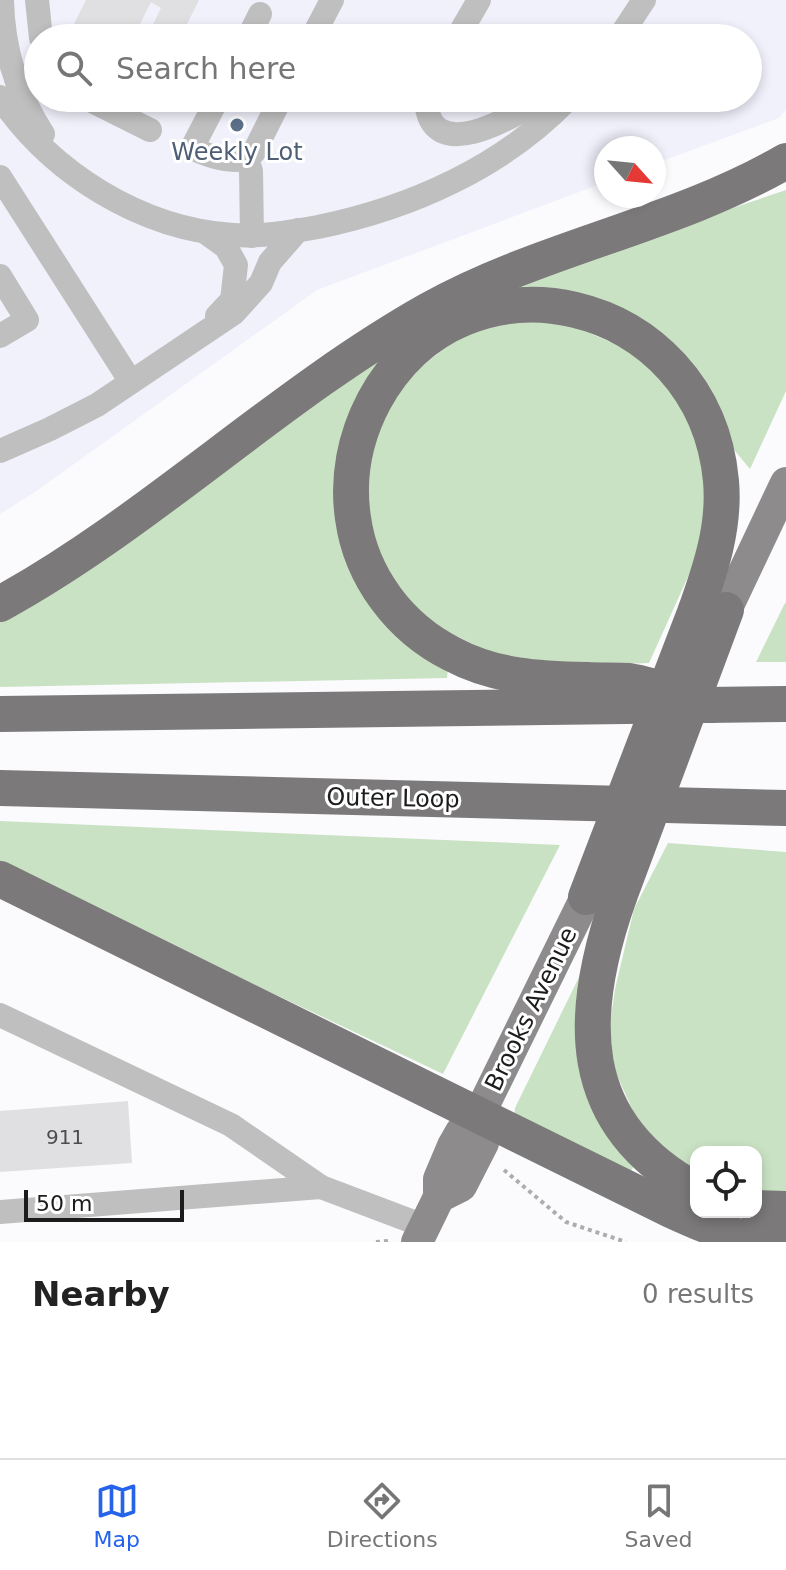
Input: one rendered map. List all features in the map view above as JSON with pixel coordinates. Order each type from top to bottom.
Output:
[{"type":"highway","points":[[713,198],[786,161]]},
{"type":"highway","points":[[0,604],[88,549],[361,353],[423,314],[484,284],[786,173]]},
{"type":"highway","points":[[690,1186],[664,1170],[633,1141],[610,1104],[596,1062],[591,1031],[593,994],[606,936],[603,897],[711,610],[713,560],[720,528],[722,496],[719,465],[707,424],[691,391],[676,370],[648,343],[614,322],[585,312],[540,305],[511,307],[466,318],[436,334],[407,357],[385,382],[369,410],[357,443],[351,478],[357,539],[367,566],[389,603],[429,641],[453,655],[500,673],[535,679],[630,681],[711,705]]},
{"type":"highway","points":[[0,714],[786,704]]},
{"type":"highway","name":"Outer Loop","points":[[0,788],[786,808]]},
{"type":"highway","points":[[683,805],[786,835]]},
{"type":"highway","points":[[0,879],[477,1118],[688,1218],[762,1242],[777,1242]]},
{"type":"highway","points":[[762,1208],[786,1209]]},
{"type":"main road","points":[[711,610],[786,483]]},
{"type":"main road","name":"Brooks Avenue","points":[[409,1236],[439,1197],[439,1179],[453,1146],[461,1132],[477,1118],[603,897]]},
{"type":"street","points":[[2,0],[7,47],[24,95]]},
{"type":"street","points":[[37,0],[40,24]]},
{"type":"street","points":[[319,24],[332,0]]},
{"type":"street","points":[[465,24],[479,0]]},
{"type":"street","points":[[628,24],[644,0]]},
{"type":"street","points":[[255,24],[260,14]]},
{"type":"street","points":[[0,97],[41,146],[78,176],[121,203],[144,214],[203,231],[252,236],[298,230],[379,211],[452,182],[518,142],[553,112]]},
{"type":"street","points":[[33,112],[51,145],[78,176]]},
{"type":"street","points":[[114,112],[150,130]]},
{"type":"street","points":[[211,112],[192,148],[239,161],[247,159],[254,152],[274,112]]},
{"type":"street","points":[[428,112],[435,125],[444,132],[458,136],[483,129],[516,112]]},
{"type":"street","points":[[247,159],[251,171],[252,236]]},
{"type":"street","points":[[0,177],[131,382]]},
{"type":"street","points":[[0,451],[67,421],[234,313],[261,283],[270,262],[298,230]]},
{"type":"street","points":[[203,231],[226,247],[236,265],[232,300],[204,333]]},
{"type":"street","points":[[0,276],[27,320],[0,336]]},
{"type":"street","points":[[0,1015],[231,1125],[321,1187],[409,1236]]},
{"type":"street","points":[[0,1212],[321,1187]]},
{"type":"path","points":[[504,1170],[566,1222],[626,1242]]},
{"type":"path","points":[[376,1242],[409,1236]]},
{"type":"shaded area","points":[[0,0],[786,0],[786,110],[779,118],[666,160],[666,136],[594,136],[594,186],[317,290],[0,514]]},
{"type":"green space","points":[[786,190],[786,391],[750,469],[735,451],[695,375],[520,293],[520,280]]},
{"type":"green space","points":[[560,320],[651,360],[689,415],[708,490],[696,559],[649,663],[574,666],[517,659],[487,651],[422,619],[381,563],[367,515],[369,452],[400,383],[459,337],[482,325]]},
{"type":"green space","points":[[381,350],[389,358],[339,512],[449,661],[447,678],[0,687],[0,622],[26,610]]},
{"type":"green space","points":[[786,602],[786,662],[756,662],[784,605]]},
{"type":"green space","points":[[0,821],[560,845],[443,1074],[0,864]]},
{"type":"green space","points":[[668,843],[786,852],[786,1194],[762,1192],[762,1146],[690,1146],[690,1169],[643,1133],[615,1071],[609,1031],[615,989],[634,909]]},
{"type":"green space","points":[[582,971],[639,1161],[627,1175],[514,1117],[515,1108]]},
{"type":"building","points":[[86,0],[199,0],[187,24],[153,24],[161,8],[151,2],[140,24],[74,24]]},
{"type":"building","points":[[128,1101],[132,1163],[0,1172],[0,1111]]},
{"type":"place","name":"Weekly Lot","points":[[237,125]]}]
